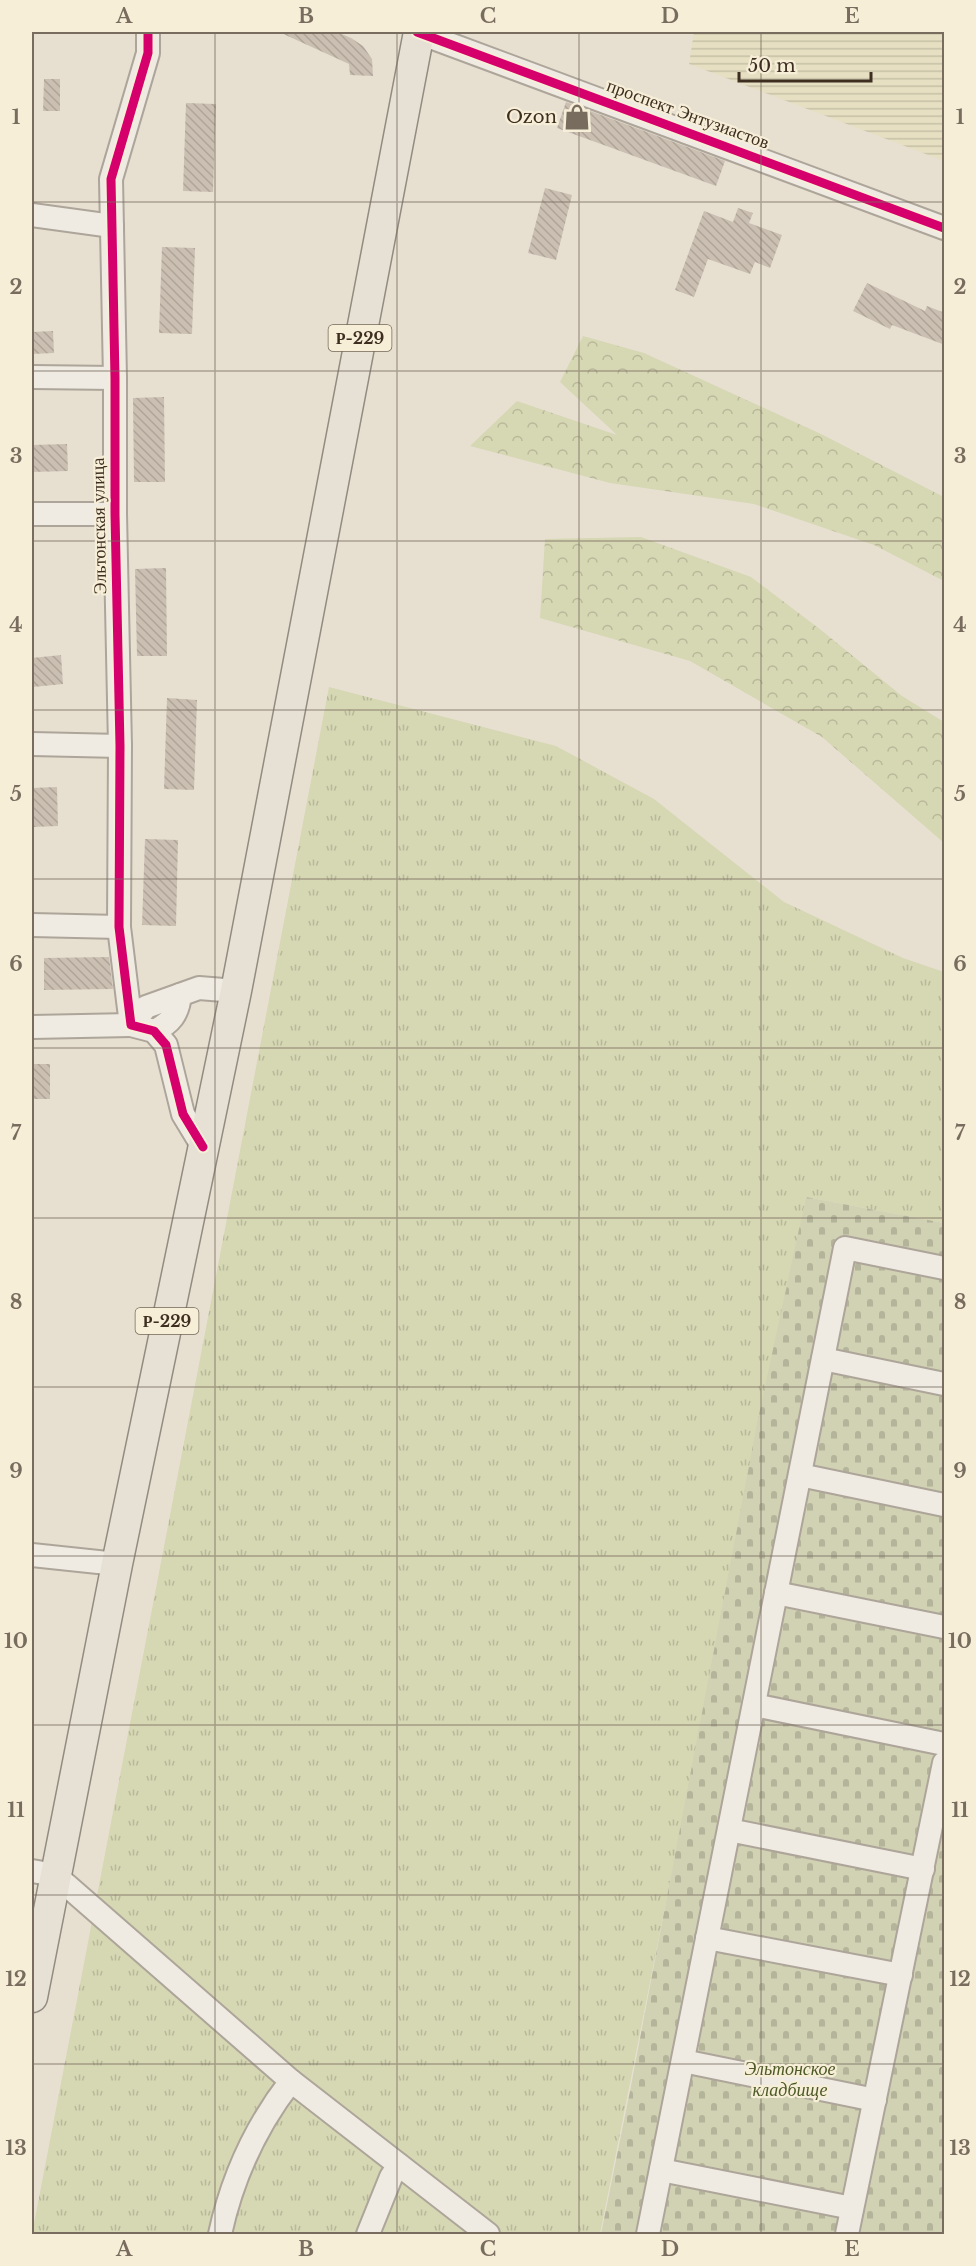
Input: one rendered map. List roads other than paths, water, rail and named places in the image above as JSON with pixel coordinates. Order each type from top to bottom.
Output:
[{"type":"main road","name":"Р-229","points":[[32,1997],[44,1873],[117,1564],[236,991],[418,32]]},
{"type":"street","name":"Эльтонская улица","points":[[131,1025],[119,927],[120,746],[111,179],[148,53],[148,32]]},
{"type":"street","name":"проспект Энтузиастов","points":[[418,32],[945,228]]},
{"type":"street","points":[[32,215],[112,226]]},
{"type":"street","points":[[32,377],[115,378]]},
{"type":"street","points":[[32,514],[115,514]]},
{"type":"street","points":[[32,744],[120,746]]},
{"type":"street","points":[[32,925],[119,927]]},
{"type":"street","points":[[131,1025],[146,1007],[200,988],[236,991]]},
{"type":"street","points":[[154,1031],[167,1025],[174,1016],[179,1007],[180,995]]},
{"type":"street","points":[[32,1027],[131,1025],[154,1031],[166,1045],[183,1114],[203,1147]]},
{"type":"street","points":[[648,2235],[845,1248],[945,1268]]},
{"type":"street","points":[[823,1359],[945,1384]]},
{"type":"street","points":[[800,1475],[945,1505]]},
{"type":"street","points":[[32,1555],[117,1564]]},
{"type":"street","points":[[776,1593],[945,1627]]},
{"type":"street","points":[[754,1706],[945,1744]]},
{"type":"street","points":[[847,2235],[945,1763]]},
{"type":"street","points":[[729,1830],[923,1869]]},
{"type":"street","points":[[44,1873],[291,2081],[488,2235]]},
{"type":"street","points":[[707,1938],[901,1975]]},
{"type":"street","points":[[683,2061],[875,2100]]},
{"type":"street","points":[[220,2235],[225,2209],[240,2167],[261,2125],[291,2081]]},
{"type":"street","points":[[368,2235],[391,2177],[399,2165]]},
{"type":"street","points":[[661,2170],[852,2208]]},
{"type":"place","name":"Ozon","points":[[577,117]]},
{"type":"park label","name":"Эльтонское кладбище","points":[[790,2079]]}]
